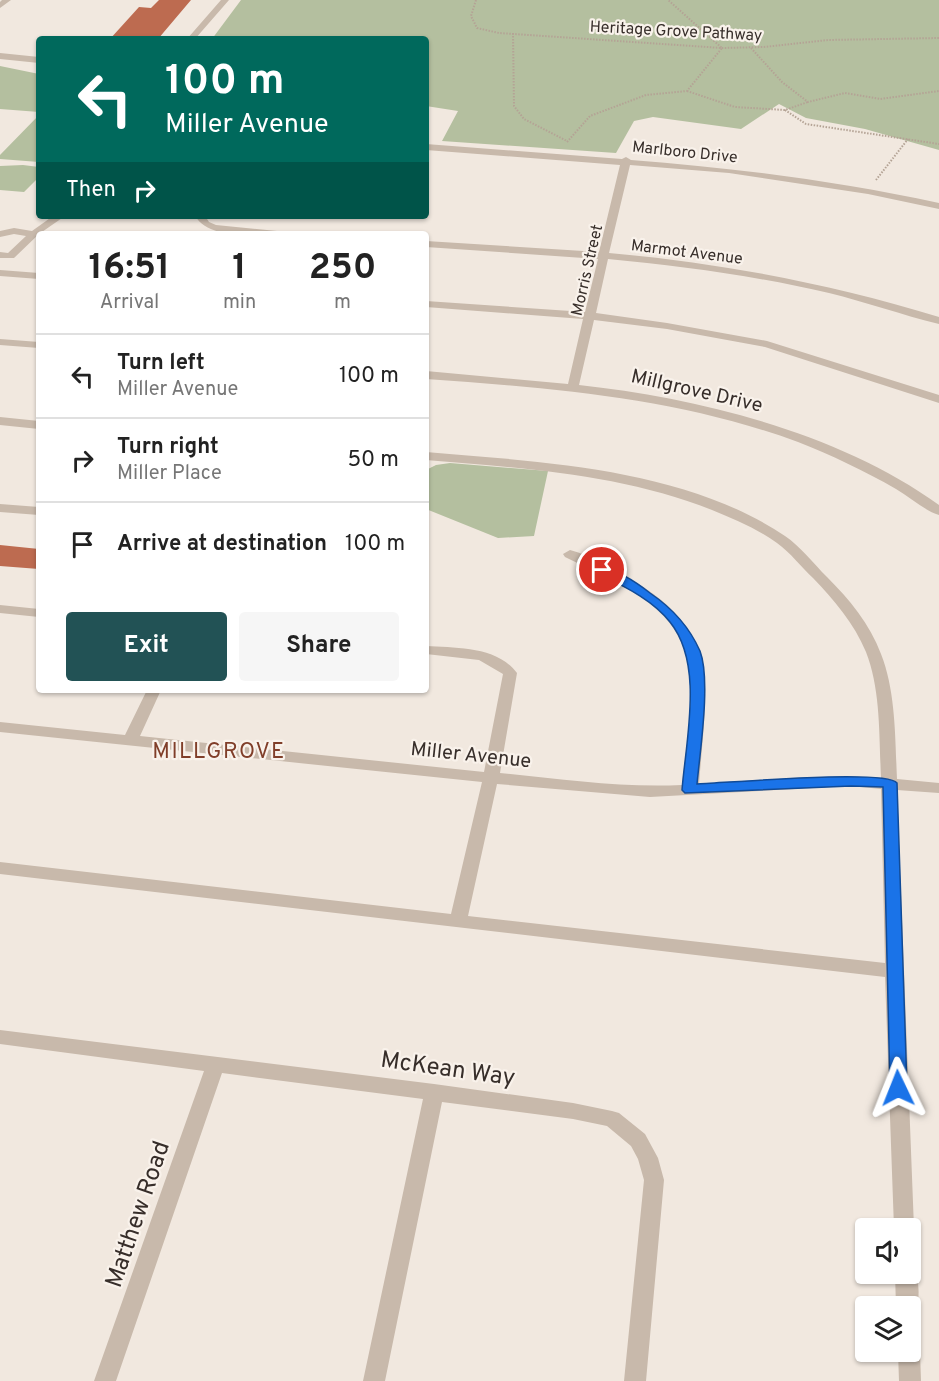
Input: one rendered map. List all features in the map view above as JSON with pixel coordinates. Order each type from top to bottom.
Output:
[{"type":"street","points":[[0,6],[7,0]]},
{"type":"street","points":[[193,36],[225,0]]},
{"type":"street","points":[[0,56],[36,60]]},
{"type":"street","name":"Marlboro Drive","points":[[429,147],[626,160],[729,170],[796,179],[939,206]]},
{"type":"street","name":"Morris Street","points":[[573,387],[626,160]]},
{"type":"street","points":[[38,231],[56,219]]},
{"type":"street","points":[[203,220],[214,228],[239,231]]},
{"type":"street","points":[[0,234],[14,231],[34,234]]},
{"type":"street","points":[[0,255],[10,256],[34,234]]},
{"type":"street","name":"Marmot Avenue","points":[[429,244],[604,257],[712,268],[854,296],[939,321]]},
{"type":"street","points":[[0,273],[36,276]]},
{"type":"street","points":[[429,304],[591,316],[667,326],[767,344],[939,399]]},
{"type":"street","points":[[0,342],[36,345]]},
{"type":"street","name":"Millgrove Drive","points":[[429,375],[573,387],[698,407],[784,432],[829,450],[883,476],[939,511]]},
{"type":"street","points":[[0,422],[36,425]]},
{"type":"street","points":[[429,456],[559,468],[623,477],[680,493],[731,513],[779,537],[832,588],[852,613],[867,638],[878,667],[884,695],[890,783],[894,971],[904,1218]]},
{"type":"street","points":[[0,508],[36,511]]},
{"type":"street","points":[[570,554],[634,587],[676,621],[686,636],[694,652],[697,674],[690,790]]},
{"type":"street","points":[[0,609],[36,613]]},
{"type":"street","points":[[429,650],[482,656],[494,660],[510,674],[491,777],[458,921]]},
{"type":"street","points":[[130,740],[153,693]]},
{"type":"street","name":"Miller Avenue","points":[[0,727],[612,790],[690,790],[851,781],[939,788]]},
{"type":"street","points":[[0,868],[894,971]]},
{"type":"street","name":"McKean Way","points":[[0,1037],[434,1092],[573,1111],[612,1119],[638,1140],[648,1158],[654,1180],[635,1381]]},
{"type":"street","name":"Matthew Road","points":[[105,1381],[216,1064]]},
{"type":"street","points":[[374,1381],[434,1092]]},
{"type":"street","points":[[909,1362],[910,1381]]},
{"type":"path","name":"Heritage Grove Pathway","points":[[476,0],[471,16],[477,27],[499,33],[722,48],[751,48],[828,40],[939,38]]},
{"type":"path","points":[[668,0],[722,48],[687,91]]},
{"type":"path","points":[[513,33],[514,106],[524,119],[568,141]]},
{"type":"path","points":[[751,48],[782,82],[808,102]]},
{"type":"path","points":[[561,151],[590,116],[646,95],[687,91],[735,107],[785,110],[845,93],[880,99],[939,91]]},
{"type":"path","points":[[785,110],[806,124],[939,144]]},
{"type":"path","points":[[871,185],[909,138]]},
{"type":"green space","points":[[241,0],[939,0],[939,150],[865,129],[806,118],[779,104],[741,129],[653,117],[634,121],[616,153],[442,141],[458,111],[429,106],[429,36],[214,36]]},
{"type":"green space","points":[[0,66],[36,73],[36,112],[0,109]]},
{"type":"green space","points":[[36,118],[36,162],[0,159],[0,155]]},
{"type":"green space","points":[[0,166],[36,167],[36,180],[24,192],[0,190]]},
{"type":"green space","points":[[450,463],[548,471],[534,536],[498,538],[429,510],[429,468]]},
{"type":"building","points":[[159,0],[191,0],[161,36],[113,36],[139,7],[151,8]]},
{"type":"building","points":[[0,545],[36,549],[36,569],[0,566]]},
{"type":"district","name":"MILLGROVE","points":[[219,750]]},
{"type":"route","points":[[602,570],[634,587],[660,605],[676,621],[694,652],[697,695],[690,790],[816,782],[890,783],[898,1088]]}]
